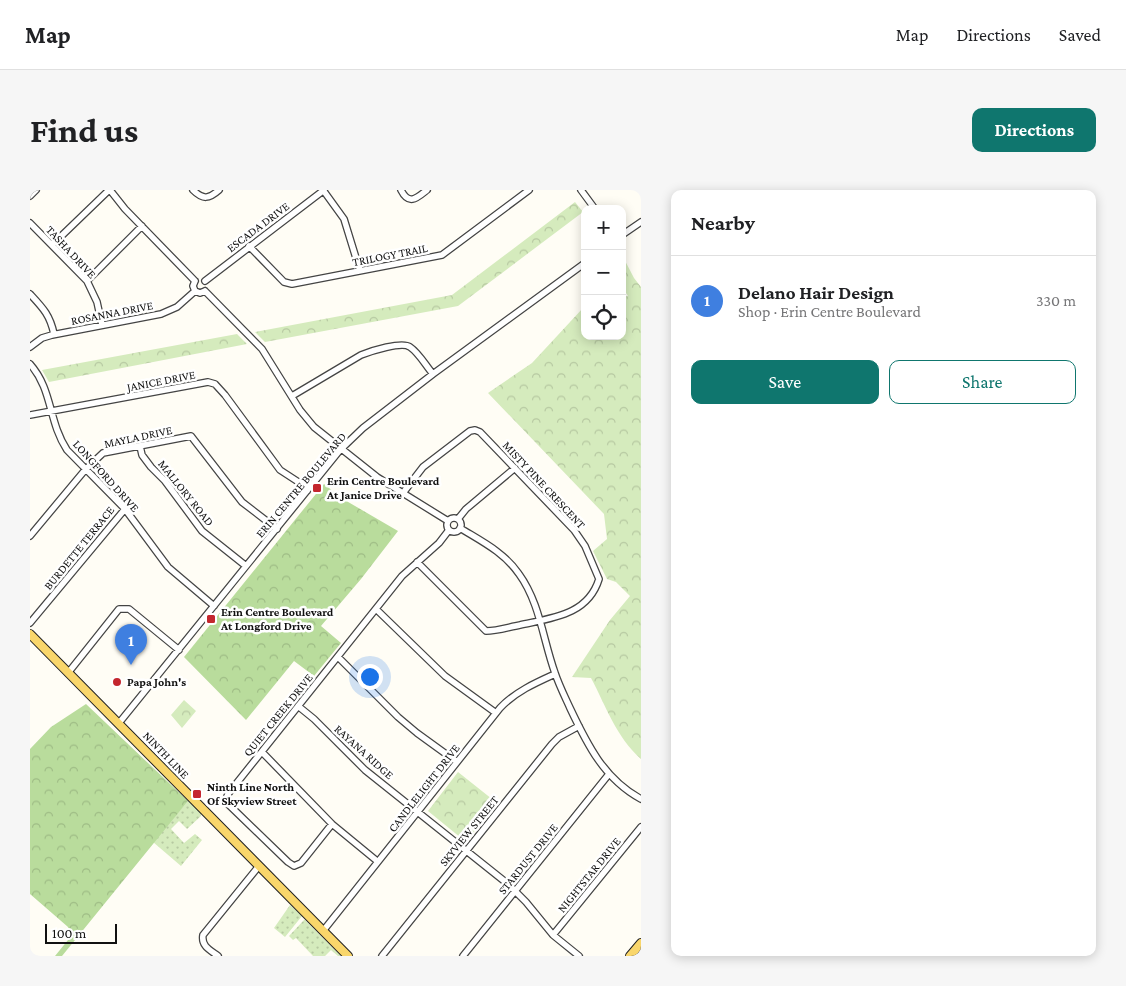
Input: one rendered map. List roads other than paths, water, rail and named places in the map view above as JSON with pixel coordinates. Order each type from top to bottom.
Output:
[{"type":"main road","name":"NINTH LINE","points":[[30,634],[348,956]]},
{"type":"main road","points":[[630,956],[641,942]]},
{"type":"street","points":[[30,196],[36,190]]},
{"type":"street","points":[[52,245],[109,190],[124,209],[195,281]]},
{"type":"street","points":[[193,190],[205,198],[212,196],[219,190]]},
{"type":"street","points":[[324,190],[344,219],[360,271]]},
{"type":"street","name":"ESCADA DRIVE","points":[[205,280],[324,190]]},
{"type":"street","points":[[401,190],[407,198],[411,199],[427,190]]},
{"type":"street","name":"TRILOGY TRAIL","points":[[249,246],[284,282],[290,284],[442,255],[529,190]]},
{"type":"street","points":[[581,190],[592,205]]},
{"type":"street","points":[[626,232],[641,222]]},
{"type":"street","name":"TASHA DRIVE","points":[[30,223],[87,281],[97,302],[102,325]]},
{"type":"street","points":[[87,281],[142,226]]},
{"type":"street","name":"ERIN CENTRE BOULEVARD","points":[[119,724],[340,450],[363,428],[433,374],[581,266]]},
{"type":"street","points":[[195,281],[205,280],[207,284],[205,291]]},
{"type":"street","points":[[195,281],[193,286],[195,291],[200,293],[205,291]]},
{"type":"street","name":"ROSANNA DRIVE","points":[[30,347],[42,338],[54,334],[167,312],[181,304],[195,291]]},
{"type":"street","points":[[205,291],[262,349],[314,428],[377,478],[448,521]]},
{"type":"street","points":[[30,294],[46,312],[51,321],[54,334]]},
{"type":"street","points":[[292,396],[361,355],[370,351],[402,345],[412,348],[433,374]]},
{"type":"street","name":"LONGFORD DRIVE","points":[[30,364],[40,378],[48,395],[54,425],[61,440],[85,470],[125,509],[168,567],[214,606]]},
{"type":"street","name":"JANICE DRIVE","points":[[30,416],[208,382],[215,384],[225,395],[280,470],[302,485],[307,491]]},
{"type":"street","name":"MISTY PINE CRESCENT","points":[[404,493],[423,467],[470,431],[480,432],[580,538],[599,579],[597,586],[576,609],[562,616],[539,620]]},
{"type":"street","name":"MAYLA DRIVE","points":[[30,536],[85,470],[103,453],[191,436],[242,502],[277,529]]},
{"type":"street","name":"MALLORY ROAD","points":[[140,446],[142,455],[165,481],[202,531],[246,566]]},
{"type":"street","points":[[460,528],[459,518],[466,509],[515,468]]},
{"type":"street","name":"BURDETTE TERRACE","points":[[30,623],[125,509]]},
{"type":"street","points":[[448,521],[459,518]]},
{"type":"street","points":[[448,521],[447,526],[449,530],[454,531],[460,528]]},
{"type":"street","points":[[460,528],[496,550],[514,566],[529,590],[555,674],[591,751],[609,774],[629,792],[641,799]]},
{"type":"street","name":"QUIET CREEK DRIVE","points":[[332,824],[301,863],[294,866],[228,804],[226,799],[228,794],[402,576],[439,543],[449,530]]},
{"type":"street","points":[[417,562],[486,631],[539,620]]},
{"type":"street","points":[[68,673],[119,609],[129,608],[179,650]]},
{"type":"street","points":[[376,609],[445,676],[496,713]]},
{"type":"street","points":[[338,657],[417,733],[457,762]]},
{"type":"street","name":"CANDLELIGHT DRIVE","points":[[323,931],[504,704],[521,691],[555,674]]},
{"type":"street","name":"RAYANA RIDGE","points":[[298,706],[314,719],[365,770],[515,891],[553,935],[579,956]]},
{"type":"street","name":"SKYVIEW STREET","points":[[382,956],[552,744],[559,737],[579,726]]},
{"type":"street","points":[[262,752],[332,824],[378,861]]},
{"type":"street","name":"STARDUST DRIVE","points":[[463,956],[609,774]]},
{"type":"street","name":"NIGHTSTAR DRIVE","points":[[553,935],[641,827]]},
{"type":"street","points":[[218,956],[204,945],[202,940],[204,935],[259,866]]},
{"type":"place","name":"Erin Centre Boulevard At Janice Drive","points":[[317,488]]},
{"type":"place","name":"Erin Centre Boulevard At Longford Drive","points":[[211,619]]},
{"type":"place","name":"Delano Hair Design","points":[[131,665]]},
{"type":"place","name":"Papa John's","points":[[117,682]]},
{"type":"place","name":"Ninth Line North Of Skyview Street","points":[[197,794]]}]
